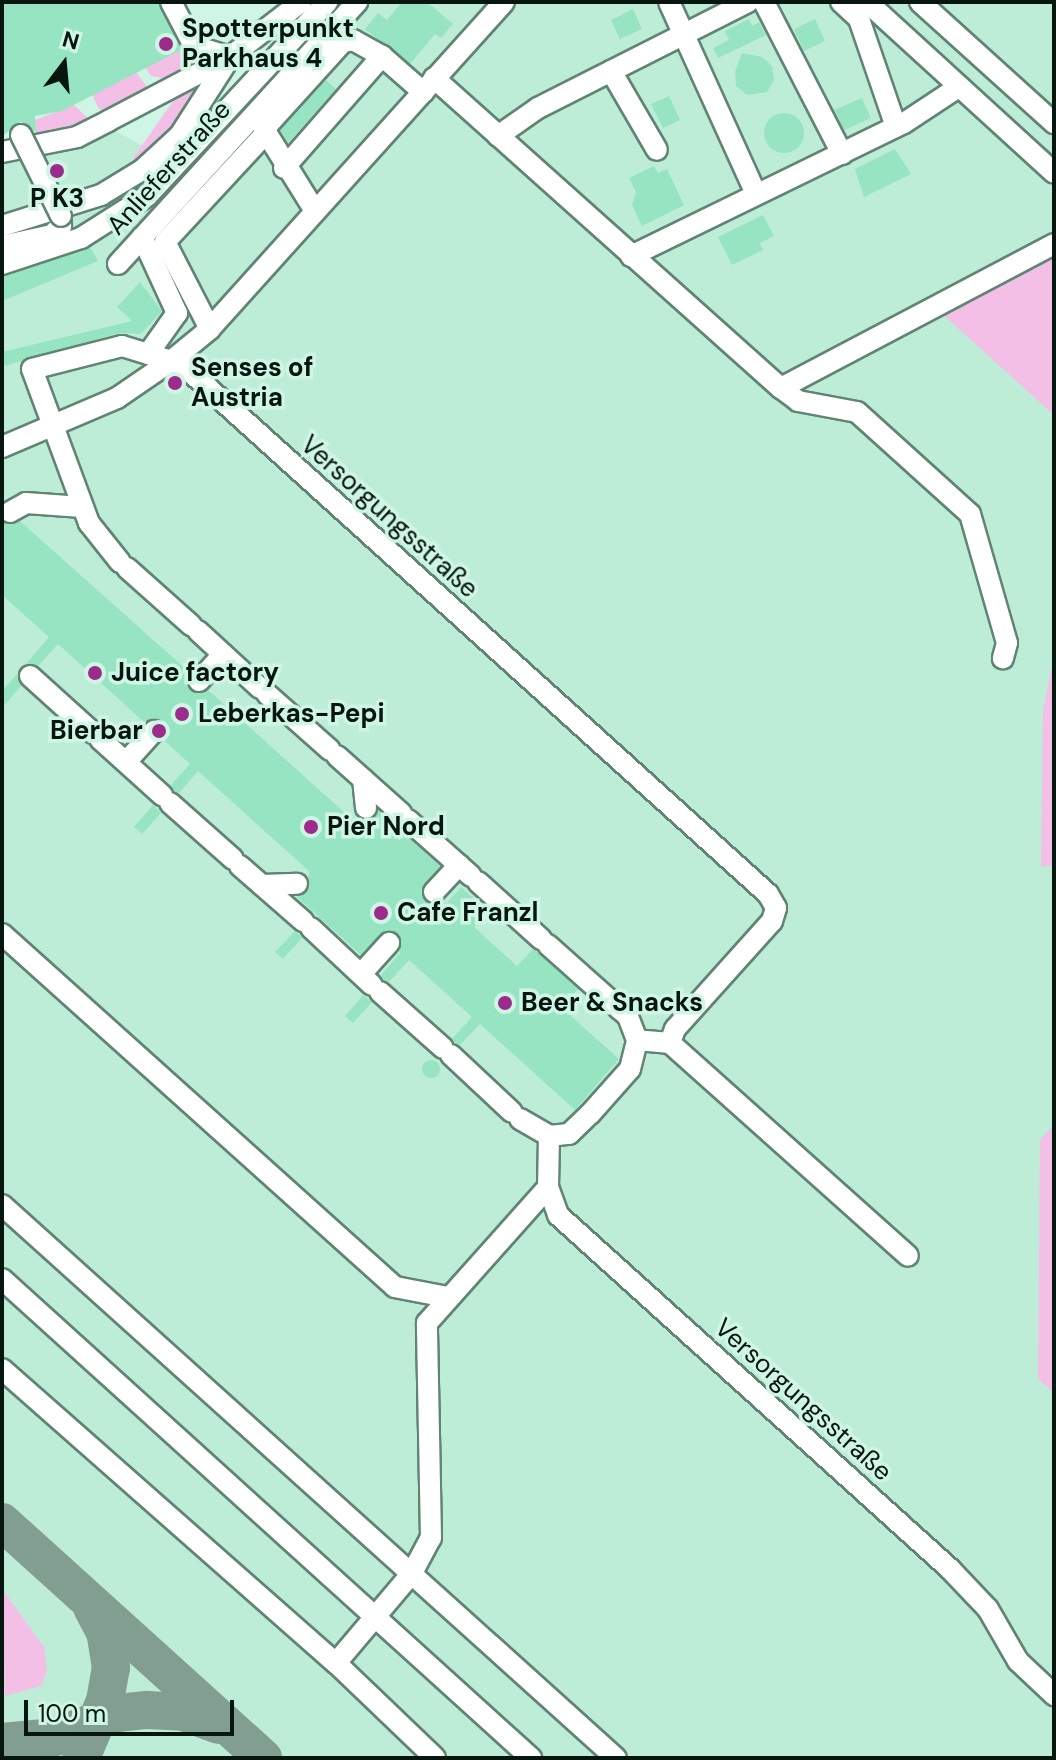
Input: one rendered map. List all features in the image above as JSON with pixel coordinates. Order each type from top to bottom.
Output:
[{"type":"street","points":[[171,2],[187,44],[230,57]]},
{"type":"street","points":[[2,152],[77,137],[230,57],[301,2]]},
{"type":"street","points":[[2,264],[65,245],[125,212],[166,178],[198,139],[327,2]]},
{"type":"street","name":"Anlieferstraße","points":[[118,264],[357,2]]},
{"type":"street","points":[[2,447],[53,430],[117,398],[171,361],[210,329],[504,2]]},
{"type":"street","points":[[669,2],[681,35],[755,192]]},
{"type":"street","points":[[498,136],[538,108],[748,2]]},
{"type":"street","points":[[764,2],[842,154]]},
{"type":"street","points":[[841,2],[859,19],[896,127]]},
{"type":"street","points":[[867,2],[957,88],[1054,173]]},
{"type":"street","points":[[920,2],[1054,123]]},
{"type":"street","points":[[210,329],[165,242],[264,135],[343,42],[353,40],[428,85],[498,136],[781,388],[798,401],[857,412],[970,514],[1007,643],[1003,658]]},
{"type":"street","points":[[284,168],[382,56]]},
{"type":"street","points":[[2,238],[31,233],[101,195],[154,160],[196,114],[230,57]]},
{"type":"street","points":[[611,71],[657,150]]},
{"type":"street","points":[[631,256],[755,192],[896,127],[957,88]]},
{"type":"street","points":[[21,135],[55,219]]},
{"type":"street","points":[[264,135],[315,211]]},
{"type":"street","points":[[2,226],[55,219],[124,195],[198,139]]},
{"type":"street","points":[[2,246],[42,239],[55,219]]},
{"type":"street","points":[[142,237],[177,313],[148,354]]},
{"type":"street","points":[[781,388],[1054,244]]},
{"type":"street","name":"Versorgungsstraße","points":[[53,430],[32,369],[122,346],[186,368],[768,894],[776,908],[772,921],[675,1029],[670,1043]]},
{"type":"street","points":[[30,676],[516,1115],[549,1136],[569,1134],[630,1069],[637,1040],[628,1016],[545,942],[454,878],[404,816],[103,546],[82,507],[53,430]]},
{"type":"street","points":[[10,512],[26,503],[82,507]]},
{"type":"street","points":[[199,681],[223,654]]},
{"type":"street","points":[[126,762],[154,731]]},
{"type":"street","points":[[363,779],[366,808]]},
{"type":"street","points":[[262,885],[297,884]]},
{"type":"street","points":[[2,934],[395,1287],[447,1297]]},
{"type":"street","points":[[371,984],[378,949]]},
{"type":"street","points":[[637,1040],[670,1043],[908,1256]]},
{"type":"street","name":"Versorgungsstraße","points":[[549,1136],[548,1187],[558,1215],[950,1569],[988,1609],[1018,1661],[1054,1695]]},
{"type":"street","points":[[336,1663],[412,1573],[431,1538],[433,1504],[427,1323],[548,1187]]},
{"type":"street","points":[[2,1205],[616,1758]]},
{"type":"street","points":[[2,1279],[531,1758]]},
{"type":"street","points":[[2,1369],[336,1663],[435,1758]]},
{"type":"shaded area","points":[[373,2],[1054,2],[1054,1758],[2,1758],[2,162],[114,130],[207,181]]},
{"type":"shaded area","points":[[184,49],[208,62],[169,79],[151,76],[145,67]]},
{"type":"shaded area","points":[[136,72],[150,91],[109,111],[99,109],[92,94]]},
{"type":"shaded area","points":[[212,77],[175,129],[136,163],[133,158],[174,100]]},
{"type":"shaded area","points":[[74,105],[91,121],[36,133],[35,120]]},
{"type":"shaded area","points":[[1054,249],[1054,415],[940,312]]},
{"type":"shaded area","points":[[1054,656],[1054,865],[1041,867],[1043,710]]},
{"type":"shaded area","points":[[1054,1125],[1054,1393],[1038,1379],[1040,1140]]},
{"type":"shaded area","points":[[2,1589],[44,1647],[47,1671],[41,1686],[5,1696]]},
{"type":"building","points":[[2,2],[158,2],[181,50],[62,111],[35,116],[36,132],[21,122],[2,136]]},
{"type":"building","points":[[402,2],[427,2],[453,24],[441,38],[435,34],[410,64],[365,29],[378,13],[387,20]]},
{"type":"building","points":[[633,9],[642,29],[620,39],[611,20]]},
{"type":"building","points":[[749,19],[752,26],[759,22],[766,35],[718,58],[713,48],[729,40],[725,31]]},
{"type":"building","points":[[815,19],[825,41],[804,51],[794,29]]},
{"type":"building","points":[[742,53],[762,57],[772,66],[774,80],[767,92],[747,95],[736,86],[735,72]]},
{"type":"building","points":[[326,80],[336,89],[288,143],[280,130]]},
{"type":"building","points":[[669,96],[680,120],[663,128],[651,104]]},
{"type":"building","points":[[862,98],[871,118],[844,130],[834,110]]},
{"type":"building","points":[[784,113],[798,119],[804,133],[798,147],[784,153],[770,147],[764,133],[770,119]]},
{"type":"building","points":[[895,149],[911,174],[864,197],[855,169]]},
{"type":"building","points":[[654,166],[658,173],[667,169],[684,205],[642,226],[632,205],[636,192],[629,178]]},
{"type":"building","points":[[763,215],[774,236],[760,243],[763,250],[732,265],[718,237]]},
{"type":"building","points":[[90,247],[98,261],[2,301],[2,277]]},
{"type":"building","points":[[140,282],[162,311],[141,334],[119,333],[4,366],[2,352],[132,321],[117,307]]},
{"type":"building","name":"Pier Nord","points":[[20,521],[189,672],[191,691],[208,690],[354,821],[373,819],[378,810],[440,866],[422,888],[426,902],[447,903],[461,887],[488,911],[474,927],[517,966],[533,949],[578,989],[562,1008],[619,1059],[575,1110],[480,1024],[460,1045],[455,1043],[452,1039],[472,1017],[409,960],[389,982],[384,980],[381,975],[400,953],[398,934],[384,931],[361,955],[297,897],[309,889],[309,871],[198,771],[179,793],[174,791],[171,785],[190,764],[164,740],[162,721],[144,722],[58,644],[38,666],[26,664],[49,637],[2,595],[2,522]]},
{"type":"building","points":[[17,674],[21,686],[2,708],[2,691]]},
{"type":"building","points":[[153,805],[161,813],[142,834],[134,827]]},
{"type":"building","points":[[295,931],[302,938],[283,959],[275,952]]},
{"type":"building","points":[[363,995],[372,1002],[353,1023],[345,1016]]},
{"type":"building","points":[[431,1060],[440,1069],[431,1078],[422,1069]]},
{"type":"taxiway","points":[[2,1522],[263,1758]]},
{"type":"taxiway","points":[[81,1758],[105,1701],[111,1668],[105,1632],[92,1608]]},
{"type":"taxiway","points":[[2,1742],[55,1737],[117,1713],[147,1710],[183,1712],[219,1725]]},
{"type":"place","name":"Spotterpunkt Parkhaus 4","points":[[166,44]]},
{"type":"place","name":"P K3","points":[[57,171]]},
{"type":"place","name":"Senses of Austria","points":[[175,383]]},
{"type":"place","name":"Juice factory","points":[[95,673]]},
{"type":"place","name":"Leberkas-Pepi","points":[[182,714]]},
{"type":"place","name":"Bierbar","points":[[159,731]]},
{"type":"place","name":"Pier Nord","points":[[311,827]]},
{"type":"place","name":"Cafe Franzl","points":[[381,913]]},
{"type":"place","name":"Beer & Snacks","points":[[505,1003]]}]
